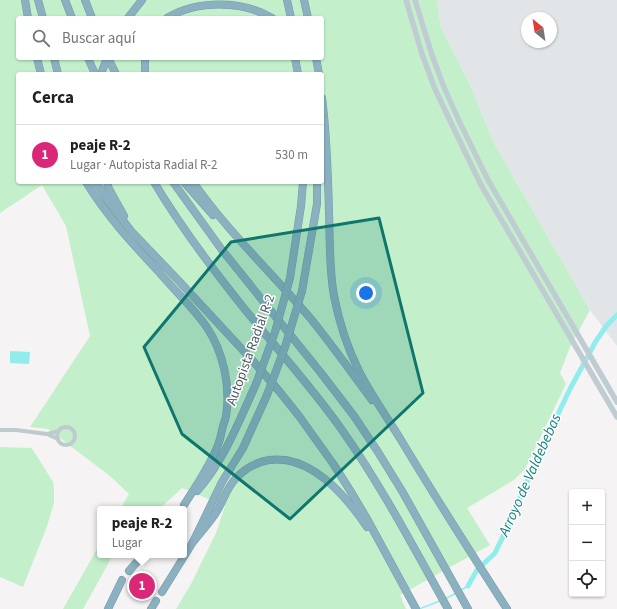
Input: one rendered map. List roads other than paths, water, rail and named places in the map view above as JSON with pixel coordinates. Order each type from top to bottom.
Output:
[{"type":"highway","points":[[26,0],[28,16]]},
{"type":"highway","points":[[38,0],[42,16]]},
{"type":"highway","points":[[65,0],[71,16]]},
{"type":"highway","points":[[86,0],[91,16]]},
{"type":"highway","points":[[130,16],[142,0]]},
{"type":"highway","points":[[288,0],[291,16]]},
{"type":"highway","points":[[304,0],[308,16]]},
{"type":"highway","points":[[171,16],[190,5],[218,1],[245,5],[268,16]]},
{"type":"highway","points":[[38,60],[40,72]]},
{"type":"highway","points":[[54,60],[58,72]]},
{"type":"highway","points":[[89,60],[94,72]]},
{"type":"highway","points":[[102,72],[107,60]]},
{"type":"highway","points":[[109,60],[115,72]]},
{"type":"highway","points":[[145,60],[145,72]]},
{"type":"highway","points":[[296,60],[298,72]]},
{"type":"highway","points":[[299,60],[299,72]]},
{"type":"highway","points":[[315,60],[316,72]]},
{"type":"highway","points":[[316,60],[318,72]]},
{"type":"highway","points":[[324,116],[328,170],[331,275],[334,296],[345,339],[359,370],[418,468],[507,609]]},
{"type":"highway","points":[[87,184],[102,207],[159,273],[190,305],[207,328],[218,349],[226,377],[226,415],[217,449],[183,506]]},
{"type":"highway","points":[[97,184],[130,231],[252,360],[299,416],[334,464],[352,492],[416,609]]},
{"type":"highway","points":[[108,184],[114,199],[127,220],[160,261]]},
{"type":"highway","points":[[155,184],[187,234],[243,306],[309,386],[341,429],[370,472],[404,529],[448,609]]},
{"type":"highway","points":[[174,184],[222,250],[354,416],[402,491],[468,609]]},
{"type":"highway","points":[[186,184],[232,236],[275,279]]},
{"type":"highway","points":[[195,184],[220,217],[311,320],[352,372],[418,468]]},
{"type":"highway","name":"Autopista Radial R-2","points":[[183,506],[207,480],[230,441],[256,384],[275,332],[290,278],[303,184]]},
{"type":"highway","name":"Autopista Radial R-2","points":[[187,552],[222,482],[242,448],[267,395],[285,347],[302,291],[317,204],[317,184]]},
{"type":"highway","points":[[193,542],[217,512],[227,489],[241,473],[258,463],[274,460],[286,460],[296,462],[317,473],[330,484],[349,503],[386,553]]},
{"type":"highway","points":[[129,571],[140,558]]},
{"type":"highway","name":"Autopista Radial R-2","points":[[162,592],[183,558]]},
{"type":"highway","points":[[108,609],[122,580]]},
{"type":"highway","points":[[151,609],[156,601]]},
{"type":"street","points":[[406,0],[422,54],[435,89],[482,185],[572,341],[617,415]]},
{"type":"street","points":[[415,0],[443,85],[488,180],[617,402]]},
{"type":"street","points":[[0,430],[16,430],[47,434],[58,439],[59,442],[68,445],[74,441],[75,436],[72,430],[68,427],[47,434]]},
{"type":"street","points":[[58,439],[57,435],[59,431]]},
{"type":"water","points":[[10,351],[30,352],[29,364],[10,363]]},
{"type":"waterway","name":"Arroyo de Valdebebas","points":[[468,586],[477,570],[495,553],[537,458],[570,389],[596,341],[607,325],[617,315]]},
{"type":"waterway","name":"Arroyo de Valdebebas","points":[[461,590],[468,586]]},
{"type":"waterway","name":"Arroyo de Valdebebas","points":[[445,599],[456,593]]},
{"type":"waterway","name":"Arroyo de Valdebebas","points":[[419,609],[440,601]]},
{"type":"place","name":"peaje R-2","points":[[142,586]]}]
